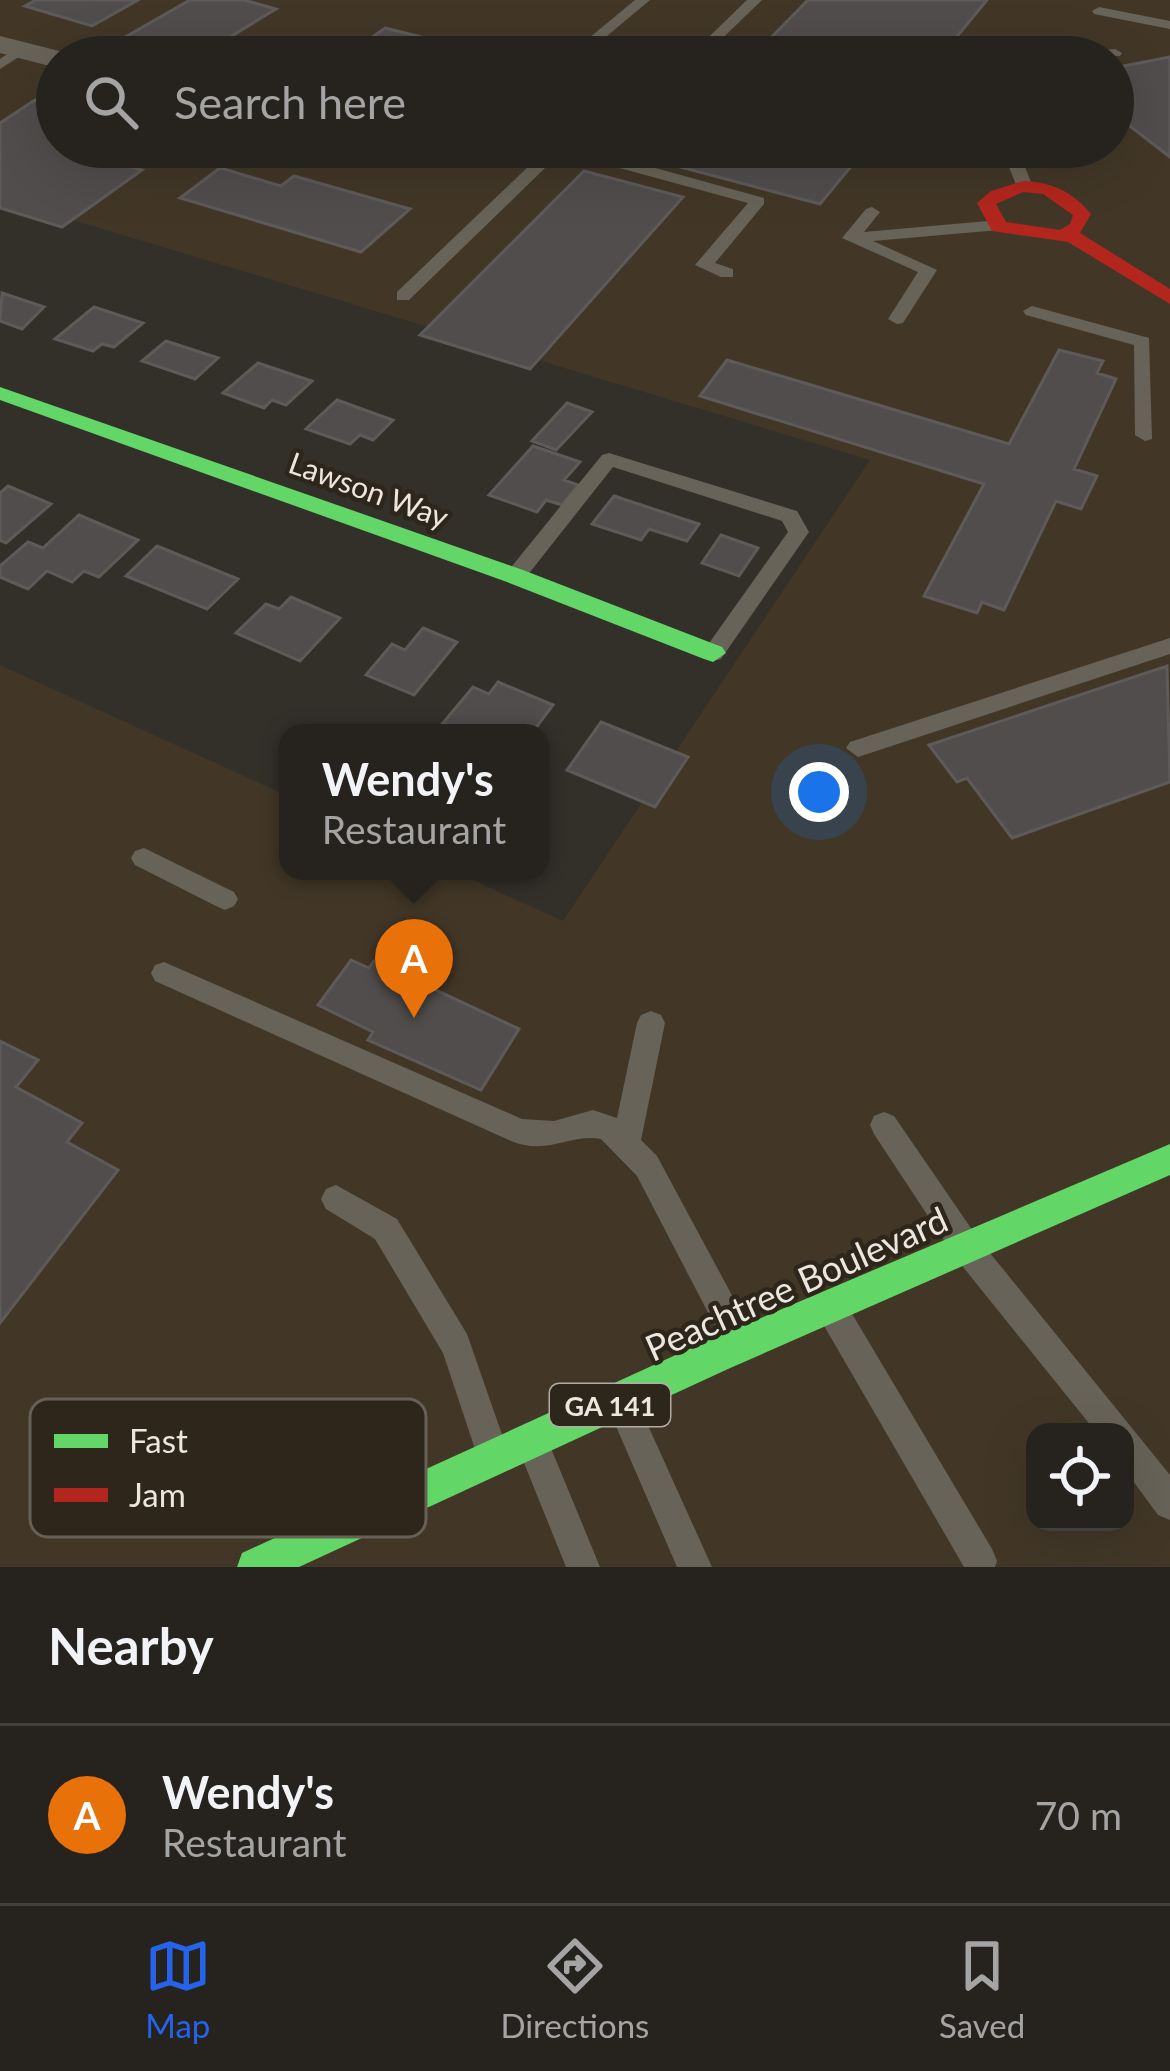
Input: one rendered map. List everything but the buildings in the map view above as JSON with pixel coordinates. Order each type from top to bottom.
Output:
[{"type":"main road","points":[[1024,187],[1053,191],[1074,202],[1082,220],[1067,233],[1033,236],[999,225],[986,210],[989,199],[1004,190],[1024,187]]},
{"type":"main road","points":[[1067,233],[1170,298]]},
{"type":"main road","name":"Lawson Way","points":[[0,393],[515,576],[713,653]]},
{"type":"main road","name":"Peachtree Boulevard","points":[[426,1491],[742,1345],[1170,1159]]},
{"type":"main road","name":"Peachtree Boulevard","points":[[256,1567],[323,1537]]},
{"type":"lane","points":[[599,36],[643,0]]},
{"type":"lane","points":[[716,36],[755,0]]},
{"type":"lane","points":[[1099,10],[1170,25]]},
{"type":"lane","points":[[403,296],[535,168]]},
{"type":"lane","points":[[647,168],[758,201],[704,266],[727,273]]},
{"type":"lane","points":[[1017,168],[1024,187]]},
{"type":"lane","points":[[850,238],[872,212]]},
{"type":"lane","points":[[747,213],[775,220]]},
{"type":"lane","points":[[850,238],[999,225]]},
{"type":"lane","points":[[850,238],[928,270],[897,320]]},
{"type":"lane","points":[[1032,311],[1143,342],[1170,339]]},
{"type":"lane","points":[[1143,342],[1145,435]]},
{"type":"lane","points":[[515,576],[609,459],[790,516],[800,532],[713,653]]},
{"type":"lane","points":[[858,748],[1170,646]]},
{"type":"lane","points":[[144,859],[225,899]]},
{"type":"lane","points":[[164,973],[521,1132],[554,1134],[593,1124],[610,1128],[647,1166],[742,1345]]},
{"type":"lane","points":[[626,1144],[651,1024]]},
{"type":"lane","points":[[884,1125],[966,1247],[1110,1423]]},
{"type":"lane","points":[[336,1199],[386,1228],[456,1345],[494,1460]]},
{"type":"lane","points":[[830,1306],[980,1562]]},
{"type":"lane","points":[[620,1400],[695,1567]]},
{"type":"lane","points":[[531,1441],[583,1567]]},
{"type":"lane","points":[[1134,1455],[1170,1503]]},
{"type":"shaded area","points":[[0,0],[1170,0],[1170,1567],[0,1567],[0,665],[279,792],[279,880],[473,880],[563,921],[870,460],[0,198]]},
{"type":"traffic: fast","points":[[0,393],[515,576],[713,653]]},
{"type":"traffic: fast","points":[[426,1489],[715,1356],[1170,1159]]},
{"type":"traffic: fast","points":[[256,1567],[321,1537]]},
{"type":"traffic: jam","points":[[1067,233],[1078,227],[1082,214],[1049,190],[1010,189],[986,203],[999,227],[1073,237],[1170,298]]},
{"type":"place","name":"Wendy's","points":[[414,1018]]}]
